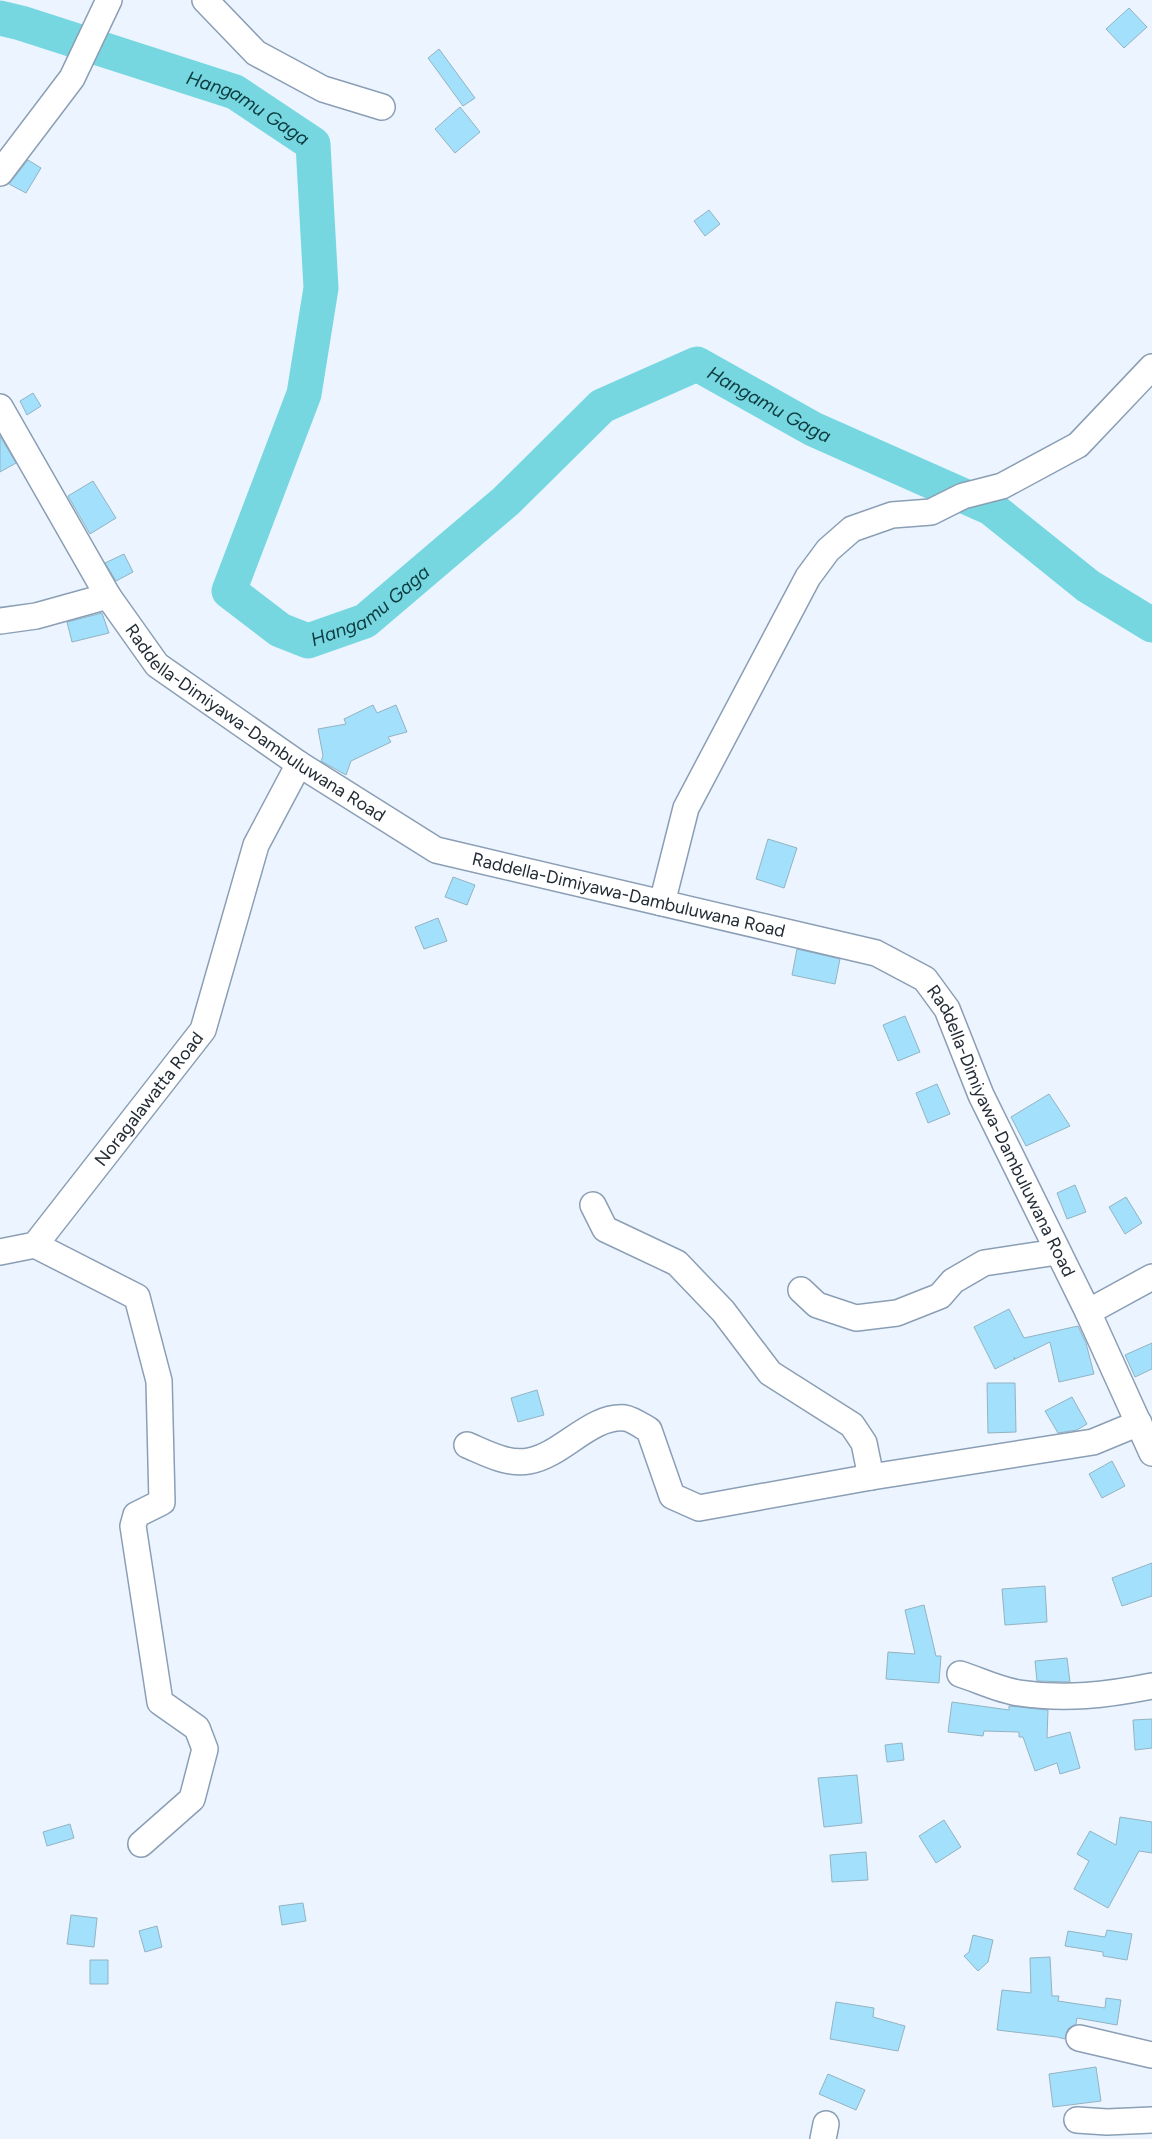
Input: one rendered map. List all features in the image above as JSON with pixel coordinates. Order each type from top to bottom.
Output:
[{"type":"street","points":[[0,173],[72,78],[109,0]]},
{"type":"street","points":[[205,0],[256,53],[323,89],[382,107]]},
{"type":"street","points":[[662,903],[686,808],[808,577],[828,550],[852,529],[892,515],[931,512],[963,496],[1002,486],[1078,445],[1152,367]]},
{"type":"street","name":"Raddella-Dimiyawa-Dambuluwana Road","points":[[0,407],[108,596],[157,665],[299,764],[436,850],[876,953],[925,979],[947,1009],[981,1095],[1088,1312],[1152,1452]]},
{"type":"street","points":[[0,621],[36,616],[108,596]]},
{"type":"street","name":"Noragalawatta Road","points":[[35,1245],[203,1030],[256,845],[299,764]]},
{"type":"street","points":[[593,1204],[606,1229],[677,1263],[723,1311],[770,1373],[852,1425],[864,1443],[870,1478]]},
{"type":"street","points":[[0,1252],[35,1245],[137,1297],[159,1381],[162,1502],[136,1515],[133,1526],[160,1702],[197,1728],[205,1749],[192,1799],[141,1844]]},
{"type":"street","points":[[801,1290],[817,1305],[856,1318],[897,1313],[940,1296],[953,1281],[984,1263],[1057,1252]]},
{"type":"street","points":[[1088,1312],[1152,1277]]},
{"type":"street","points":[[467,1445],[502,1460],[528,1461],[548,1455],[600,1422],[626,1418],[649,1430],[672,1496],[698,1508],[1093,1442],[1139,1423]]},
{"type":"street","points":[[960,1674],[1017,1692],[1060,1697],[1108,1695],[1152,1686]]},
{"type":"street","points":[[1079,2038],[1152,2055]]},
{"type":"street","points":[[1077,2120],[1107,2122],[1152,2120]]},
{"type":"building","points":[[1129,8],[1147,27],[1124,48],[1106,29]]},
{"type":"building","points":[[439,49],[475,98],[463,106],[428,58]]},
{"type":"building","points":[[460,107],[480,132],[455,153],[435,129]]},
{"type":"building","points":[[28,160],[41,168],[26,193],[9,184]]},
{"type":"building","points":[[709,210],[720,224],[705,236],[694,221]]},
{"type":"building","points":[[33,393],[41,406],[27,415],[20,401]]},
{"type":"building","points":[[0,436],[16,463],[0,472]]},
{"type":"building","points":[[93,481],[116,518],[90,534],[68,496]]},
{"type":"building","points":[[124,554],[133,572],[116,581],[105,563]]},
{"type":"building","points":[[102,613],[109,633],[72,642],[67,622]]},
{"type":"building","points":[[373,705],[377,713],[396,705],[407,732],[388,737],[391,742],[351,761],[346,775],[321,761],[323,756],[318,729],[346,724],[344,719]]},
{"type":"building","points":[[768,839],[797,848],[784,888],[756,879]]},
{"type":"building","points":[[453,877],[475,885],[467,905],[445,897]]},
{"type":"building","points":[[438,918],[447,941],[424,949],[415,927]]},
{"type":"building","points":[[797,949],[840,959],[835,984],[792,975]]},
{"type":"building","points":[[905,1016],[920,1052],[898,1061],[883,1025]]},
{"type":"building","points":[[937,1084],[950,1114],[928,1123],[916,1093]]},
{"type":"building","points":[[1049,1094],[1070,1126],[1026,1146],[1011,1117]]},
{"type":"building","points":[[1075,1185],[1086,1212],[1067,1219],[1057,1193]]},
{"type":"building","points":[[1126,1197],[1142,1223],[1125,1234],[1109,1207]]},
{"type":"building","points":[[1009,1309],[1024,1338],[1078,1326],[1086,1343],[1094,1374],[1059,1382],[1050,1342],[995,1369],[974,1327]]},
{"type":"building","points":[[1152,1343],[1152,1369],[1135,1377],[1125,1355]]},
{"type":"building","points":[[987,1383],[1015,1383],[1016,1432],[988,1433]]},
{"type":"building","points":[[537,1390],[544,1415],[518,1422],[511,1398]]},
{"type":"building","points":[[1072,1397],[1087,1424],[1077,1430],[1058,1433],[1045,1411]]},
{"type":"building","points":[[1112,1461],[1125,1486],[1102,1498],[1089,1474]]},
{"type":"building","points":[[1152,1563],[1152,1596],[1122,1606],[1112,1578]]},
{"type":"building","points":[[1045,1586],[1047,1622],[1005,1625],[1002,1589]]},
{"type":"building","points":[[924,1605],[936,1656],[941,1656],[939,1683],[886,1679],[888,1652],[915,1654],[905,1610]]},
{"type":"building","points":[[1067,1658],[1070,1682],[1037,1681],[1035,1661]]},
{"type":"building","points":[[952,1702],[1009,1710],[1009,1706],[1048,1710],[1047,1738],[1070,1732],[1080,1768],[1060,1774],[1057,1763],[1035,1771],[1023,1737],[1019,1737],[1019,1732],[984,1731],[983,1736],[948,1732]]},
{"type":"building","points":[[1152,1719],[1152,1748],[1135,1750],[1133,1720]]},
{"type":"building","points":[[902,1743],[904,1760],[887,1762],[885,1745]]},
{"type":"building","points":[[857,1775],[862,1823],[824,1827],[818,1778]]},
{"type":"building","points":[[1120,1817],[1152,1822],[1152,1853],[1139,1851],[1108,1908],[1074,1889],[1089,1861],[1077,1854],[1090,1831],[1116,1845]]},
{"type":"building","points":[[944,1820],[961,1847],[936,1863],[919,1836]]},
{"type":"building","points":[[70,1824],[74,1838],[47,1846],[43,1832]]},
{"type":"building","points":[[866,1852],[868,1880],[832,1882],[830,1855]]},
{"type":"building","points":[[303,1903],[306,1921],[282,1925],[279,1906]]},
{"type":"building","points":[[71,1915],[97,1918],[94,1947],[67,1944]]},
{"type":"building","points":[[157,1926],[162,1947],[145,1952],[139,1931]]},
{"type":"building","points":[[1107,1930],[1132,1934],[1127,1960],[1103,1956],[1103,1952],[1065,1946],[1068,1931],[1105,1937]]},
{"type":"building","points":[[973,1935],[993,1940],[988,1962],[978,1971],[964,1956],[969,1952]]},
{"type":"building","points":[[1050,1957],[1052,1996],[1059,1996],[1058,2001],[1105,2008],[1106,1998],[1121,2000],[1117,2025],[1077,2018],[1076,2024],[1068,2029],[1065,2039],[997,2030],[1002,1990],[1031,1993],[1030,1958]]},
{"type":"building","points":[[90,1960],[108,1960],[108,1984],[90,1984]]},
{"type":"building","points":[[836,2002],[874,2008],[873,2017],[905,2026],[898,2051],[830,2039]]},
{"type":"building","points":[[1096,2067],[1101,2101],[1053,2107],[1049,2074]]},
{"type":"building","points":[[828,2074],[865,2090],[856,2110],[819,2094]]},
{"type":"waterway","name":"Hangamu Gaga","points":[[0,18],[21,23],[235,92],[313,144],[321,288],[304,394],[229,591],[280,630],[308,641],[365,621],[506,501],[602,406],[697,364],[813,429],[991,508],[1088,586],[1152,625]]}]
